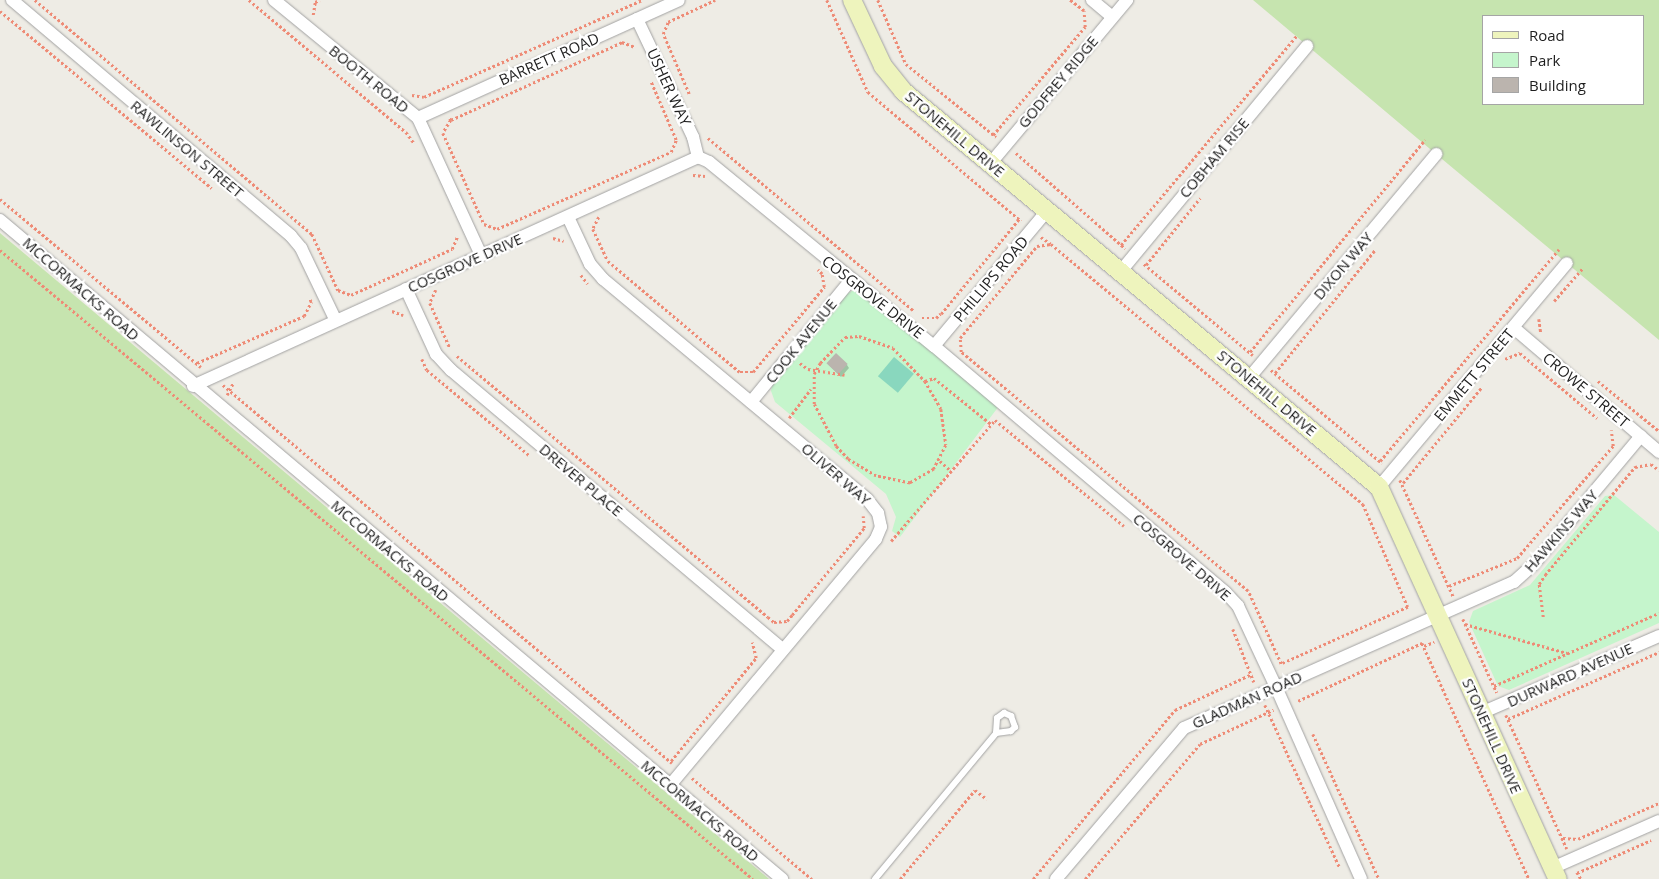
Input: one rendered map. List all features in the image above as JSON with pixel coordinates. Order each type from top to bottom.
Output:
[{"type":"street","name":"RAWLINSON STREET","points":[[12,0],[290,236],[301,248],[335,319]]},
{"type":"street","name":"BARRETT ROAD","points":[[418,118],[679,0]]},
{"type":"street","name":"STONEHILL DRIVE","points":[[852,0],[883,66],[904,92],[1379,487],[1555,873]]},
{"type":"street","points":[[1092,0],[1112,17]]},
{"type":"street","name":"GODFREY RIDGE","points":[[990,164],[1127,0]]},
{"type":"street","name":"BOOTH ROAD","points":[[280,1],[418,118],[481,255]]},
{"type":"street","name":"USHER WAY","points":[[637,19],[693,137],[698,157]]},
{"type":"street","name":"COBHAM RISE","points":[[1121,271],[1307,46]]},
{"type":"street","name":"DIXON WAY","points":[[1249,378],[1436,154]]},
{"type":"street","name":"COSGROVE DRIVE","points":[[193,386],[335,319],[568,217],[698,157],[709,162],[850,280],[934,346],[1226,593],[1238,606],[1276,686],[1361,879]]},
{"type":"street","name":"PHILLIPS ROAD","points":[[934,346],[1047,211]]},
{"type":"street","name":"OLIVER WAY","points":[[568,217],[590,264],[603,279],[867,499],[878,513],[882,527],[876,539],[670,785]]},
{"type":"street","name":"MCCORMACKS ROAD","points":[[0,220],[193,386],[782,879]]},
{"type":"street","name":"EMMETT STREET","points":[[1379,487],[1567,263]]},
{"type":"street","name":"COOK AVENUE","points":[[751,402],[850,280]]},
{"type":"street","name":"DREVER PLACE","points":[[406,289],[436,354],[451,370],[783,650]]},
{"type":"street","name":"CROWE STREET","points":[[1514,328],[1659,452]]},
{"type":"street","name":"HAWKINS WAY","points":[[1438,617],[1524,575],[1641,436]]},
{"type":"street","name":"GLADMAN ROAD","points":[[1056,879],[1184,728],[1276,686],[1438,617]]},
{"type":"street","name":"DURWARD AVENUE","points":[[1481,713],[1659,636]]},
{"type":"street","points":[[1555,873],[1659,821]]},
{"type":"lane","points":[[875,879],[996,733]]},
{"type":"path","points":[[35,0],[312,234],[338,290],[351,295],[452,249],[456,234]]},
{"type":"path","points":[[250,0],[406,132],[415,145]]},
{"type":"path","points":[[316,17],[312,14],[315,2],[320,0]]},
{"type":"path","points":[[410,95],[424,97],[438,92],[642,0]]},
{"type":"path","points":[[690,97],[663,34],[668,22],[715,0]]},
{"type":"path","points":[[878,0],[906,64],[1006,145],[1121,245],[1297,35]]},
{"type":"path","points":[[993,135],[1085,27],[1084,11],[1070,0]]},
{"type":"path","points":[[0,11],[214,190]]},
{"type":"path","points":[[637,51],[622,42],[451,120],[443,133],[484,224],[497,230],[671,152],[676,140],[649,77]]},
{"type":"path","points":[[438,92],[451,120]]},
{"type":"path","points":[[705,131],[709,140],[924,319],[936,318],[940,314]]},
{"type":"path","points":[[1146,266],[1250,352],[1425,140]]},
{"type":"path","points":[[684,178],[692,174],[707,177]]},
{"type":"path","points":[[0,199],[812,879]]},
{"type":"path","points":[[607,213],[599,217],[593,229],[608,261],[740,372],[752,372],[824,287],[822,274],[815,267],[833,244]]},
{"type":"path","points":[[545,241],[554,237],[565,242],[568,250],[596,236]]},
{"type":"path","points":[[1381,242],[1275,373],[1380,461],[1558,249]]},
{"type":"path","points":[[1050,244],[1363,504],[1408,607],[1281,664],[1248,591],[961,352],[960,338],[1037,246],[1050,244]]},
{"type":"path","points":[[0,250],[753,879]]},
{"type":"path","points":[[1551,305],[1582,269]]},
{"type":"path","points":[[579,272],[590,285]]},
{"type":"path","points":[[444,287],[435,291],[430,302],[452,351],[774,622],[787,621],[864,528],[863,514]]},
{"type":"path","points":[[197,364],[304,316],[310,302],[308,296]]},
{"type":"path","points":[[382,314],[391,310],[403,315],[406,321]]},
{"type":"path","points":[[1541,334],[1538,319],[1544,312]]},
{"type":"path","points":[[781,427],[812,388],[816,371],[830,349],[844,337],[859,336],[893,348],[926,381],[935,393],[945,432],[946,445],[940,461],[927,475],[910,483],[862,470],[836,446],[819,417],[812,388]]},
{"type":"path","points":[[1500,365],[1506,358],[1520,353],[1598,419]]},
{"type":"path","points":[[420,354],[427,370],[534,459]]},
{"type":"path","points":[[790,354],[808,370],[845,375]]},
{"type":"path","points":[[926,381],[934,378],[991,424]]},
{"type":"path","points":[[1594,378],[1659,431]]},
{"type":"path","points":[[230,392],[234,380]]},
{"type":"path","points":[[1482,387],[1403,483],[1563,838],[1578,839],[1659,803]]},
{"type":"path","points":[[890,542],[995,420],[1126,528]]},
{"type":"path","points":[[1449,586],[1517,558],[1613,446],[1613,432],[1606,426]]},
{"type":"path","points":[[940,461],[951,471]]},
{"type":"path","points":[[1543,617],[1540,584],[1544,575],[1634,467],[1651,464],[1659,470]]},
{"type":"path","points":[[1494,686],[1659,613]]},
{"type":"path","points":[[792,615],[804,625]]},
{"type":"path","points":[[670,761],[756,658],[755,646],[749,640],[768,617]]},
{"type":"path","points":[[1465,624],[1567,653]]},
{"type":"path","points":[[1231,626],[1268,712],[1341,870]]},
{"type":"path","points":[[1301,708],[1297,699],[1422,643],[1530,879]]},
{"type":"path","points":[[1508,719],[1659,652]]},
{"type":"path","points":[[1085,879],[1200,744],[1268,712]]},
{"type":"path","points":[[1309,726],[1379,879]]},
{"type":"path","points":[[694,779],[700,772]]},
{"type":"path","points":[[900,879],[975,790],[987,799]]},
{"type":"path","points":[[1581,879],[1577,873],[1659,837]]},
{"type":"green space","points":[[1253,0],[1659,0],[1659,340],[1436,154]]},
{"type":"green space","points":[[0,233],[769,879],[0,879]]},
{"type":"green space","points":[[854,290],[863,292],[999,406],[900,537],[892,531],[896,517],[886,494],[775,402],[771,391],[772,385],[844,295]]},
{"type":"green space","points":[[894,357],[914,374],[898,393],[878,376]]},
{"type":"green space","points":[[1614,495],[1659,532],[1659,623],[1509,690],[1498,686],[1469,622],[1473,611],[1530,585],[1605,496]]},
{"type":"building","points":[[836,353],[848,364],[838,374],[826,363]]}]
